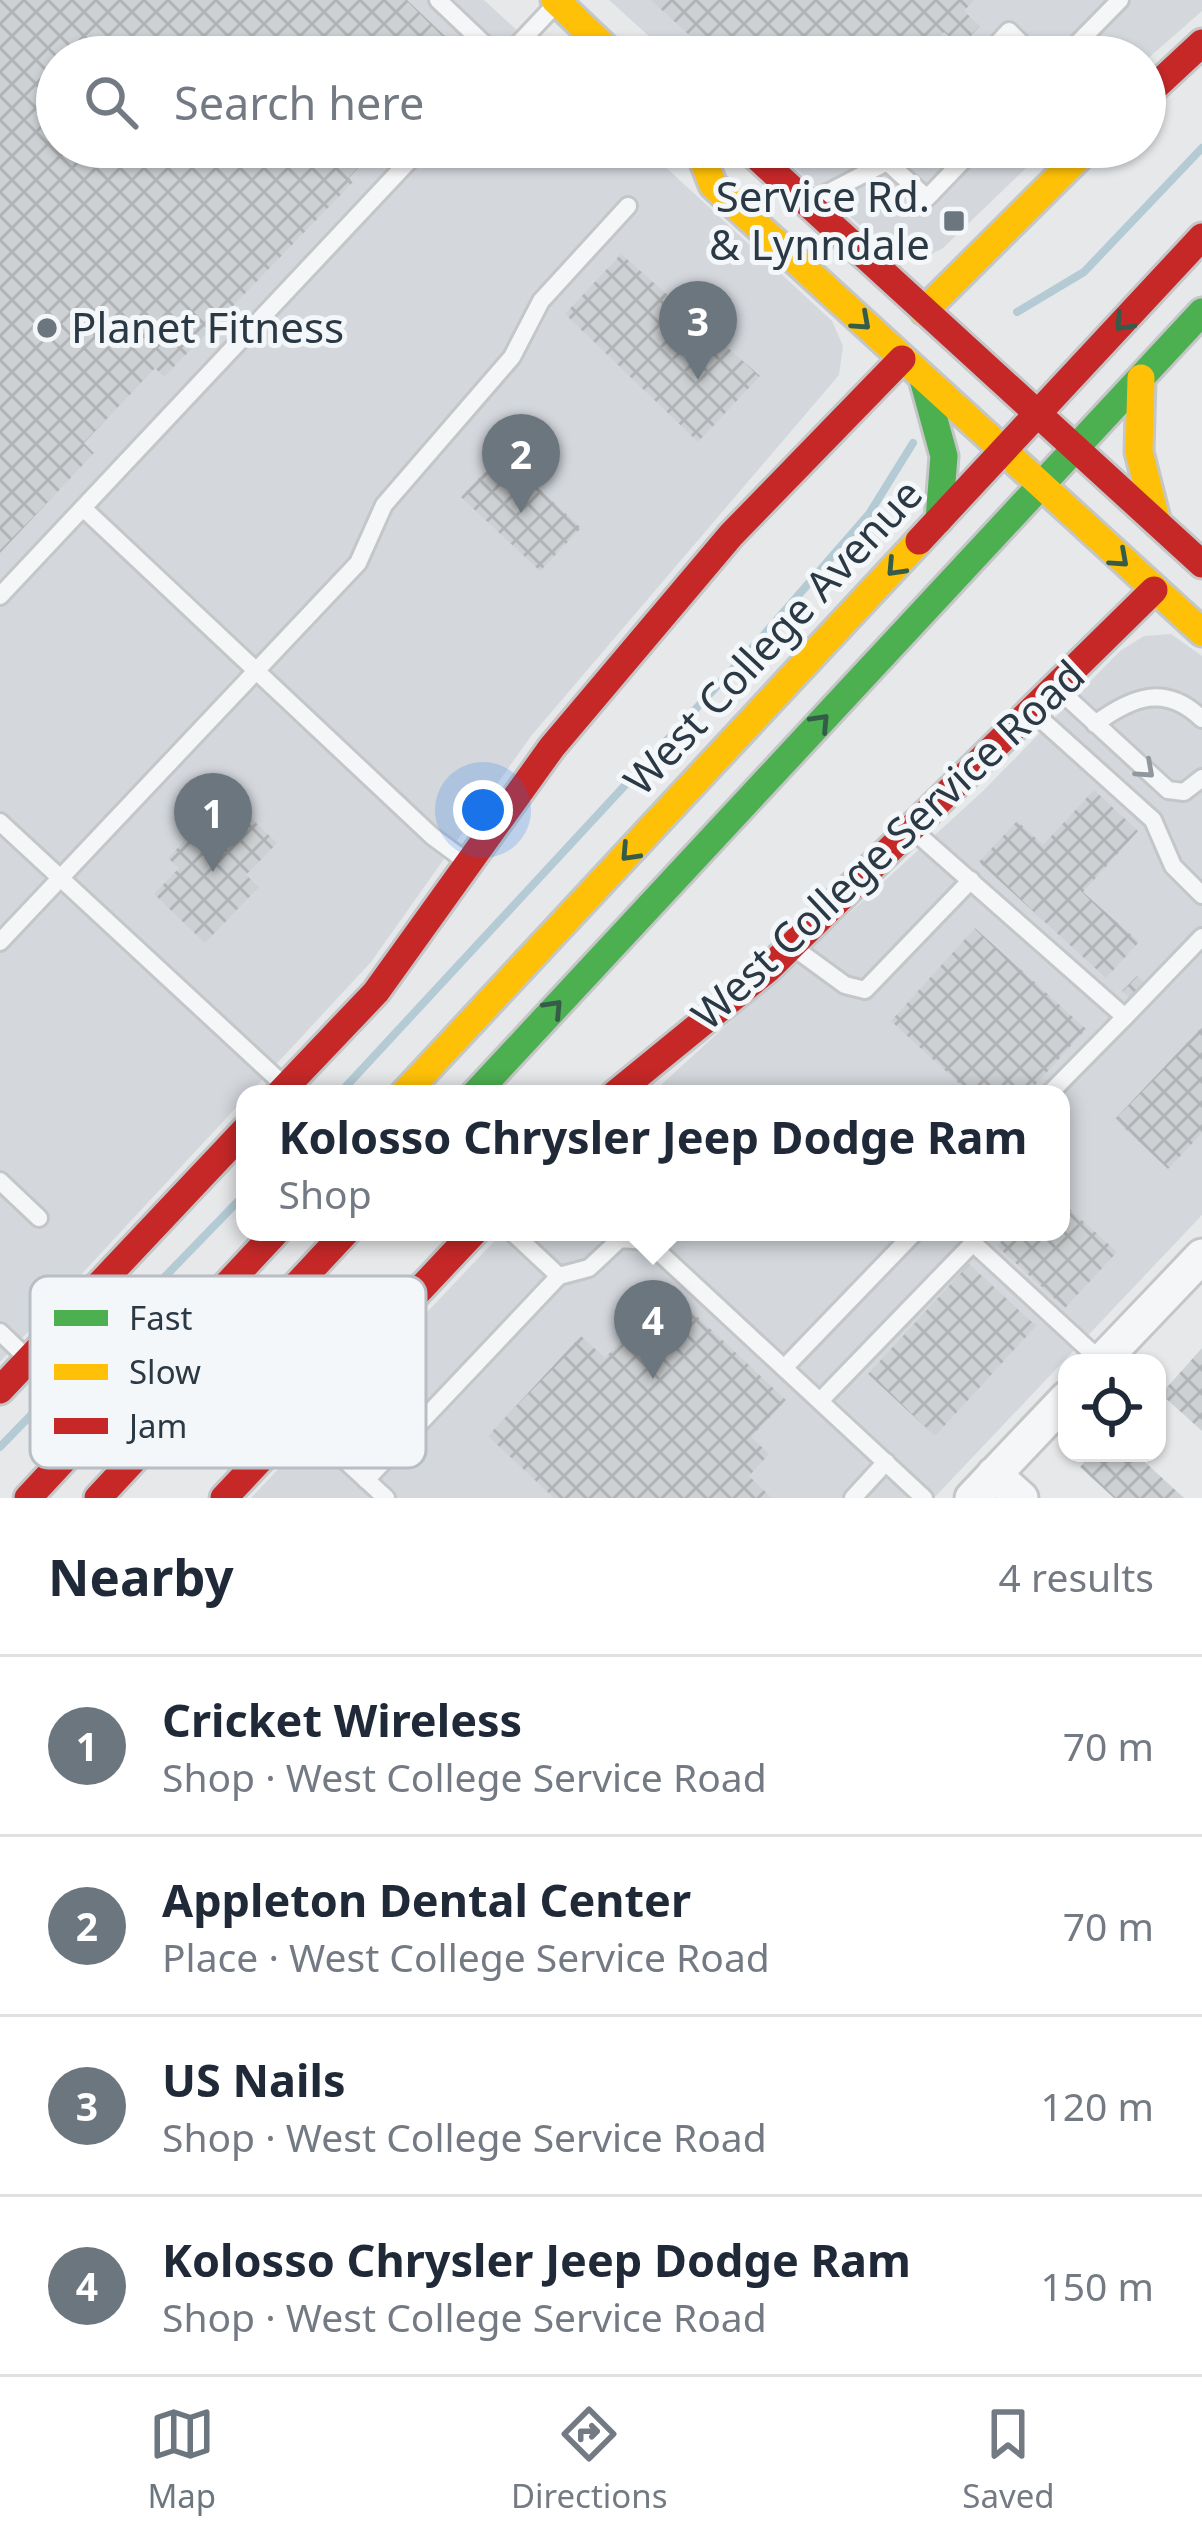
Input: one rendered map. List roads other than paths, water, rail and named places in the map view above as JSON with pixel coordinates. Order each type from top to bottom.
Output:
[{"type":"main road","points":[[552,1],[591,36]]},
{"type":"main road","points":[[1166,76],[1202,43]]},
{"type":"main road","points":[[706,168],[713,185],[790,222],[924,311],[1199,556]]},
{"type":"main road","points":[[758,168],[790,222],[902,359],[1202,632]]},
{"type":"main road","points":[[924,311],[1068,168]]},
{"type":"main road","name":"West College Avenue","points":[[412,1085],[1202,237]]},
{"type":"main road","points":[[483,1085],[1202,312]]},
{"type":"main road","points":[[287,1085],[376,992],[552,747],[731,535],[902,359]]},
{"type":"main road","points":[[1141,378],[1139,452],[1157,523]]},
{"type":"main road","points":[[923,379],[944,455],[939,520]]},
{"type":"main road","name":"West College Service Road","points":[[626,1085],[793,946],[914,832],[1154,590]]},
{"type":"main road","points":[[108,1276],[236,1140]]},
{"type":"main road","points":[[235,1276],[268,1241]]},
{"type":"main road","points":[[305,1276],[338,1241]]},
{"type":"main road","points":[[426,1283],[466,1241]]},
{"type":"main road","points":[[0,1390],[29,1360]]},
{"type":"main road","points":[[28,1498],[56,1468]]},
{"type":"main road","points":[[98,1498],[126,1468]]},
{"type":"main road","points":[[224,1498],[252,1468]]},
{"type":"street","points":[[1109,1354],[1202,1256]]},
{"type":"street","points":[[1021,1498],[983,1486],[1058,1407]]},
{"type":"lane","points":[[438,0],[478,36]]},
{"type":"lane","points":[[1085,36],[1120,0]]},
{"type":"lane","points":[[521,36],[552,1]]},
{"type":"lane","points":[[0,596],[402,168]]},
{"type":"lane","points":[[790,222],[877,168]]},
{"type":"lane","points":[[894,168],[927,198],[956,168]]},
{"type":"lane","points":[[0,942],[358,563],[384,505],[512,357],[542,301],[628,206]]},
{"type":"lane","points":[[83,508],[432,836],[468,862]]},
{"type":"lane","points":[[1058,688],[1168,790],[1184,792],[1202,778]]},
{"type":"lane","points":[[1096,724],[1122,705],[1150,695],[1189,706],[1202,719]]},
{"type":"lane","points":[[1033,712],[1154,820],[1173,866],[1202,895]]},
{"type":"lane","points":[[0,822],[277,1085]]},
{"type":"lane","points":[[914,832],[1125,1017]]},
{"type":"lane","points":[[793,946],[845,986],[866,990],[971,880]]},
{"type":"lane","points":[[1058,1085],[1202,937]]},
{"type":"lane","points":[[0,1181],[39,1218]]},
{"type":"lane","points":[[522,1241],[560,1276]]},
{"type":"lane","points":[[426,1417],[560,1276],[590,1268],[618,1241]]},
{"type":"lane","points":[[647,1241],[925,1498]]},
{"type":"lane","points":[[784,1368],[906,1241]]},
{"type":"lane","points":[[820,1401],[973,1243],[1092,1354]]},
{"type":"lane","points":[[0,1332],[29,1360]]},
{"type":"lane","points":[[853,1498],[886,1462]]},
{"type":"lane","points":[[353,1468],[386,1498]]},
{"type":"lane","points":[[366,1480],[377,1468]]},
{"type":"waterway","points":[[1017,312],[1084,272],[1202,148]]},
{"type":"waterway","points":[[347,1085],[755,645],[869,514],[913,443]]},
{"type":"waterway","points":[[166,1276],[236,1203]]},
{"type":"waterway","points":[[0,1447],[30,1416]]},
{"type":"place","name":"Service Rd. & Lynndale","points":[[954,221]]},
{"type":"place","name":"Planet Fitness","points":[[47,328]]},
{"type":"place","name":"US Nails","points":[[698,380]]},
{"type":"place","name":"Appleton Dental Center","points":[[521,513]]},
{"type":"place","name":"Cricket Wireless","points":[[213,872]]},
{"type":"place","name":"Kolosso Chrysler Jeep Dodge Ram","points":[[653,1379]]}]
